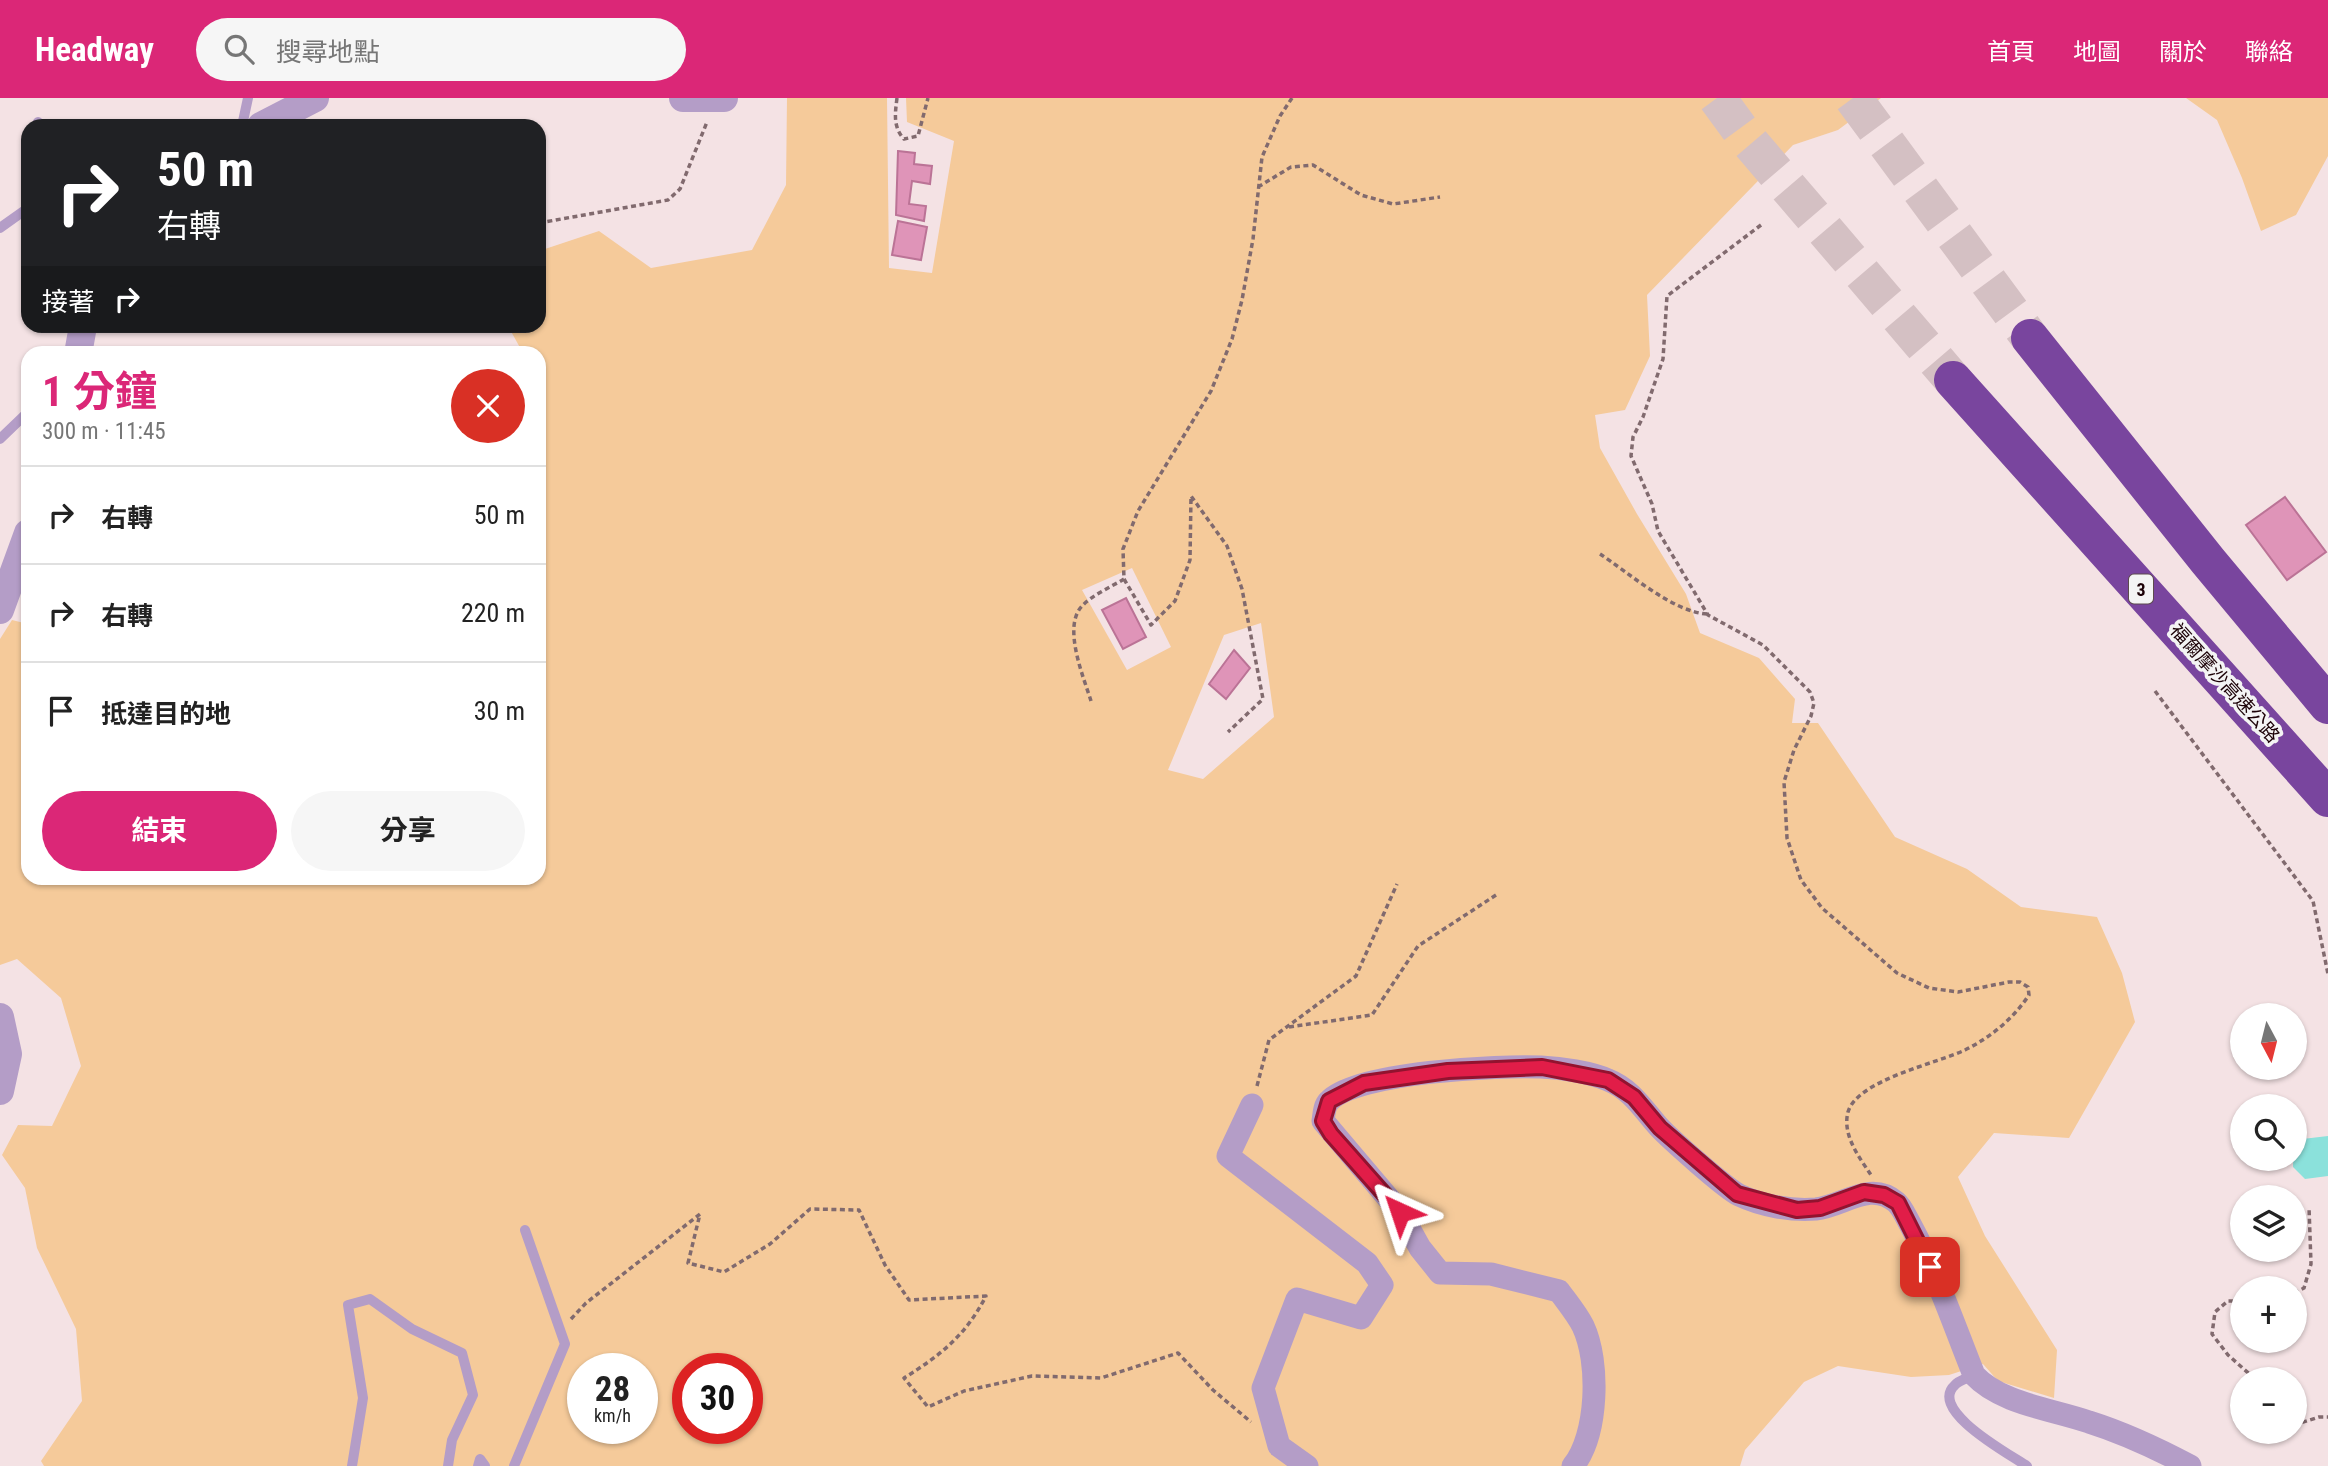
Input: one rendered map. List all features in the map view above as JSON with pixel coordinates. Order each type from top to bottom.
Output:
[{"type":"highway","points":[[2031,338],[2208,561],[2328,705]]},
{"type":"highway","name":"福爾摩沙高速公路","points":[[1953,380],[2328,798]]},
{"type":"street","points":[[274,119],[315,98]]},
{"type":"street","points":[[683,98],[720,99]]},
{"type":"street","points":[[0,610],[21,552]]},
{"type":"street","points":[[0,1017],[8,1054],[0,1091]]},
{"type":"street","points":[[1573,1466],[1581,1455],[1592,1419],[1594,1356],[1583,1325],[1559,1291],[1491,1274],[1440,1273],[1420,1248],[1400,1212],[1327,1128],[1323,1121],[1329,1101],[1364,1083],[1448,1071],[1542,1067],[1578,1073],[1608,1080],[1634,1097],[1660,1128],[1737,1194],[1797,1210],[1820,1208],[1864,1192],[1884,1195],[1898,1203],[1922,1245],[1974,1375],[1987,1388],[2092,1422],[2156,1448],[2190,1466]]},
{"type":"street","points":[[1252,1105],[1228,1156],[1367,1263],[1382,1285],[1361,1318],[1297,1299],[1263,1388],[1279,1446],[1307,1466]]},
{"type":"lane","points":[[244,119],[248,98]]},
{"type":"lane","points":[[0,228],[21,213]]},
{"type":"lane","points":[[0,439],[21,419]]},
{"type":"lane","points":[[514,1466],[565,1344],[525,1230]]},
{"type":"lane","points":[[352,1466],[363,1398],[348,1305],[370,1299],[412,1329],[461,1353],[473,1395],[452,1440],[448,1466]]},
{"type":"lane","points":[[1974,1375],[1954,1385],[1949,1394],[1951,1405],[1960,1419],[1975,1432],[2027,1466]]},
{"type":"lane","points":[[478,1466],[480,1459],[485,1466]]},
{"type":"path","points":[[897,98],[895,119],[898,132],[904,139],[918,136],[928,98]]},
{"type":"path","points":[[1228,732],[1263,699],[1242,589],[1227,546],[1191,496],[1189,560],[1175,601],[1151,625],[1124,579],[1123,549],[1138,511],[1211,391],[1232,340],[1242,300],[1262,157],[1292,98]]},
{"type":"path","points":[[546,222],[668,200],[680,189],[720,99]]},
{"type":"path","points":[[1258,187],[1291,167],[1313,165],[1361,195],[1392,204],[1440,197]]},
{"type":"path","points":[[1708,615],[1658,531],[1652,504],[1631,456],[1633,437],[1643,417],[1663,359],[1667,296],[1761,225]]},
{"type":"path","points":[[1600,554],[1669,600],[1696,614],[1708,615],[1763,645],[1810,692],[1814,703],[1811,716],[1794,750],[1784,782],[1787,838],[1801,880],[1822,908],[1897,974],[1929,988],[1958,992],[2009,982],[2020,982],[2028,987],[2029,995],[2008,1022],[1964,1050],[1917,1066],[1863,1093],[1849,1110],[1847,1128],[1854,1150],[1884,1195]]},
{"type":"path","points":[[1091,701],[1078,660],[1074,630],[1081,606],[1124,579]]},
{"type":"path","points":[[2155,691],[2313,901],[2328,974]]},
{"type":"path","points":[[1252,1105],[1269,1040],[1356,976],[1396,884]]},
{"type":"path","points":[[1288,1027],[1373,1015],[1418,946],[1496,895]]},
{"type":"path","points":[[2307,1279],[2312,1264],[2309,1207]]},
{"type":"path","points":[[561,1330],[586,1303],[700,1214],[688,1263],[724,1272],[770,1244],[810,1209],[859,1210],[885,1265],[909,1300],[986,1296],[973,1322],[935,1358],[904,1378],[928,1407],[964,1391],[1032,1376],[1101,1378],[1178,1353],[1213,1390],[1279,1446]]},
{"type":"path","points":[[2230,1301],[2215,1312],[2212,1334],[2242,1367]]},
{"type":"path","points":[[2307,1421],[2319,1417],[2328,1418]]},
{"type":"shaded area","points":[[787,98],[887,98],[889,268],[932,273],[954,141],[907,122],[906,98],[1881,98],[1838,130],[1793,145],[1647,295],[1650,356],[1625,410],[1595,415],[1600,448],[1686,594],[1700,633],[1759,658],[1795,699],[1792,723],[1818,723],[1895,837],[1967,869],[2021,907],[2097,917],[2122,973],[2135,1022],[2069,1138],[1994,1133],[1958,1177],[1985,1236],[2057,1350],[2054,1398],[1998,1381],[1983,1364],[1949,1375],[1911,1377],[1838,1366],[1804,1382],[1745,1450],[1740,1466],[44,1466],[41,1461],[82,1401],[76,1329],[37,1248],[25,1188],[2,1155],[18,1125],[52,1126],[81,1066],[61,998],[17,959],[0,965],[0,639],[12,620],[21,622],[21,885],[546,885],[546,346],[519,346],[512,333],[546,333],[546,249],[599,231],[651,268],[752,250],[786,185]],"holes":[[[1132,568],[1171,647],[1127,670],[1082,590]],[[1261,623],[1274,717],[1203,779],[1168,770],[1224,635]]]},
{"type":"shaded area","points":[[2186,98],[2328,98],[2328,156],[2296,215],[2261,231],[2217,120]]},
{"type":"water","points":[[2328,1136],[2328,1176],[2305,1179],[2297,1171],[2307,1171],[2307,1138]]},
{"type":"building","points":[[898,151],[915,153],[914,164],[932,166],[930,184],[912,181],[909,204],[926,206],[924,221],[896,215]]},
{"type":"building","points":[[898,221],[927,227],[921,260],[892,255]]},
{"type":"building","points":[[2285,497],[2326,552],[2287,580],[2246,525]]},
{"type":"building","points":[[1126,598],[1146,637],[1123,649],[1102,610]]},
{"type":"building","points":[[1234,650],[1250,668],[1226,699],[1209,684]]},
{"type":"tunnel","points":[[1717,98],[1747,139],[1953,380]]},
{"type":"tunnel","points":[[1853,98],[2030,338]]},
{"type":"route","points":[[1400,1212],[1331,1134],[1323,1121],[1329,1101],[1364,1083],[1401,1077],[1448,1071],[1542,1067],[1608,1080],[1634,1097],[1660,1128],[1737,1194],[1765,1204],[1797,1210],[1820,1208],[1864,1192],[1884,1195],[1898,1203],[1922,1245],[1930,1267]]}]
